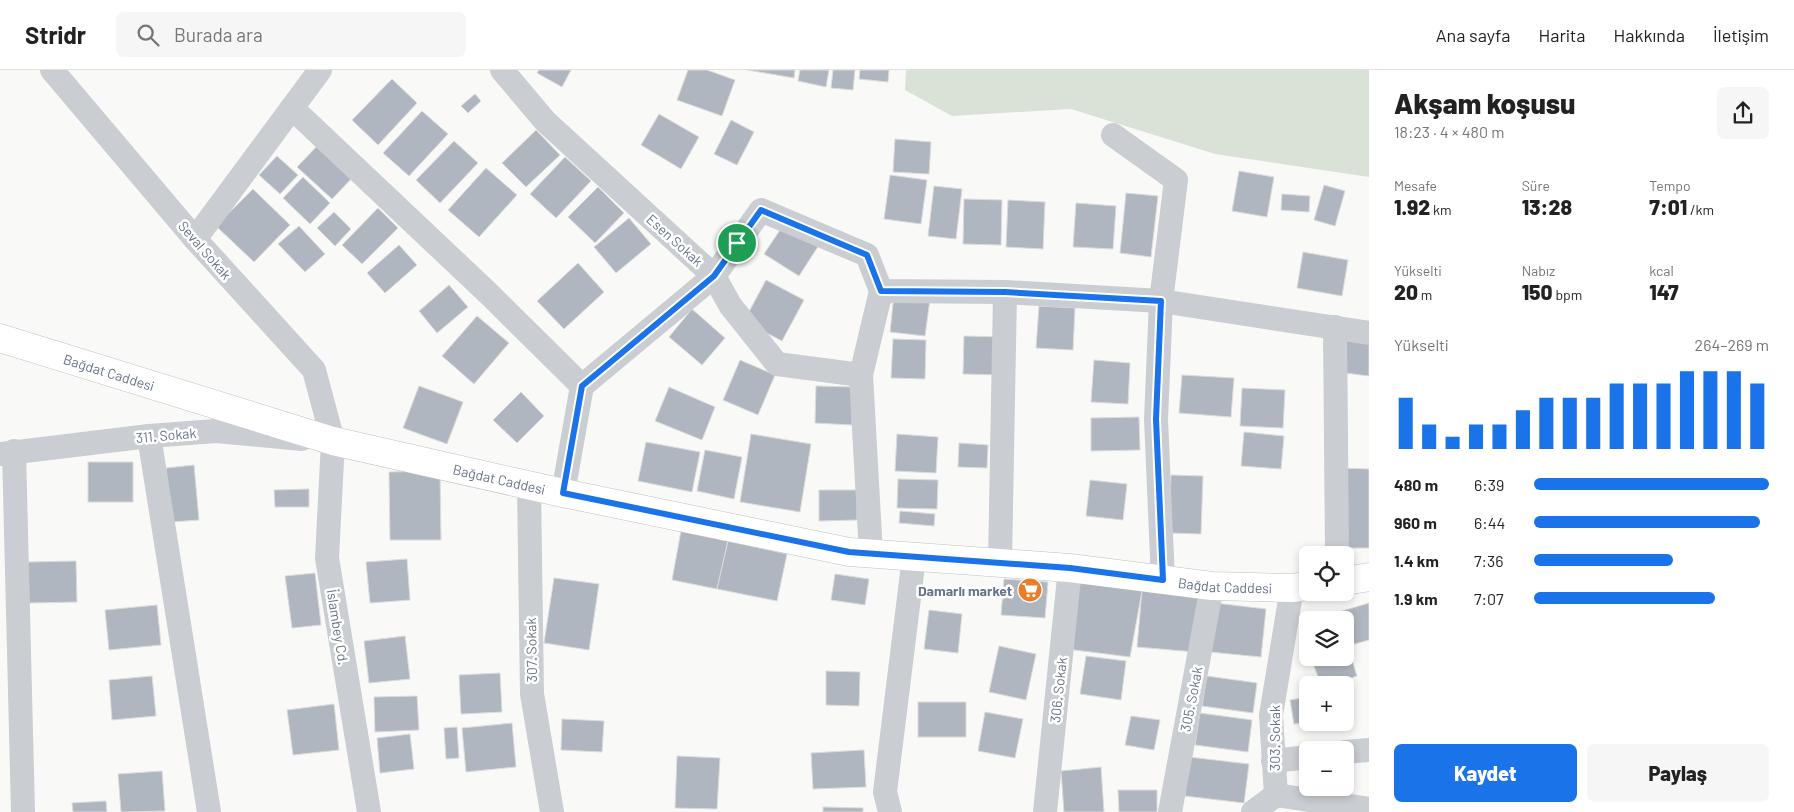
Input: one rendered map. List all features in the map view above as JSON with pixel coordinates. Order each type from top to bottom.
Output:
[{"type":"main road","name":"Bağdat Caddesi","points":[[0,338],[333,441],[529,486],[839,550],[871,554],[1070,568],[1212,586],[1299,587]]},
{"type":"main road","points":[[1354,580],[1369,577]]},
{"type":"street","name":"Seval Sokak","points":[[52,70],[195,239],[314,370],[333,441]]},
{"type":"street","points":[[195,239],[320,70]]},
{"type":"street","name":"Esen Sokak","points":[[502,70],[545,121],[714,276],[582,386]]},
{"type":"street","points":[[292,108],[482,287],[582,386],[563,493]]},
{"type":"street","points":[[1113,135],[1176,180],[1161,301],[1156,419],[1163,580]]},
{"type":"street","points":[[861,376],[777,364],[730,304],[714,276],[761,210],[867,255],[881,291],[861,376],[871,554]]},
{"type":"street","points":[[881,291],[1005,292],[1161,301],[1369,332]]},
{"type":"street","points":[[1000,563],[1005,292]]},
{"type":"street","points":[[1335,327],[1337,546]]},
{"type":"street","name":"311. Sokak","points":[[7,452],[149,436],[216,431],[333,441]]},
{"type":"street","points":[[149,436],[209,812]]},
{"type":"street","name":"İslambey Cd.","points":[[333,441],[327,558],[369,812]]},
{"type":"street","points":[[7,452],[23,812]]},
{"type":"street","name":"307. Sokak","points":[[529,486],[532,694],[552,812]]},
{"type":"street","points":[[890,812],[885,792],[914,557]]},
{"type":"street","name":"306. Sokak","points":[[1045,812],[1070,568]]},
{"type":"street","name":"305. Sokak","points":[[1170,812],[1212,586]]},
{"type":"street","name":"303. Sokak","points":[[1276,794],[1271,715],[1299,591]]},
{"type":"street","points":[[1354,751],[1369,750]]},
{"type":"street","points":[[1273,761],[1299,758]]},
{"type":"street","points":[[1253,812],[1276,794],[1369,809]]},
{"type":"shaded area","points":[[906,70],[1369,70],[1369,177],[1215,154],[1071,109],[952,116],[905,90]]},
{"type":"building","points":[[539,70],[571,70],[562,87],[537,73]]},
{"type":"building","points":[[688,70],[707,70],[735,80],[722,116],[677,100]]},
{"type":"building","points":[[747,70],[795,70],[794,78]]},
{"type":"building","points":[[800,70],[829,70],[826,87],[798,81]]},
{"type":"building","points":[[833,70],[855,70],[853,90],[831,88]]},
{"type":"building","points":[[860,70],[889,70],[888,82],[859,79]]},
{"type":"building","points":[[392,79],[417,103],[378,145],[352,120]]},
{"type":"building","points":[[475,94],[481,101],[468,113],[461,106]]},
{"type":"building","points":[[422,111],[448,134],[409,176],[383,153]]},
{"type":"building","points":[[659,114],[699,137],[681,169],[641,145]]},
{"type":"building","points":[[731,120],[754,132],[737,165],[714,154]]},
{"type":"building","points":[[536,130],[560,155],[526,187],[502,163]]},
{"type":"building","points":[[895,139],[931,142],[929,174],[893,172]]},
{"type":"building","points":[[454,141],[478,163],[440,203],[416,180]]},
{"type":"building","points":[[321,142],[356,174],[332,199],[297,167]]},
{"type":"building","points":[[277,156],[298,175],[280,194],[259,175]]},
{"type":"building","points":[[565,157],[591,181],[556,218],[530,194]]},
{"type":"building","points":[[486,168],[517,195],[479,237],[448,210]]},
{"type":"building","points":[[1239,171],[1274,177],[1267,217],[1232,211]]},
{"type":"building","points":[[890,175],[927,180],[921,224],[884,219]]},
{"type":"building","points":[[303,177],[330,203],[310,224],[283,198]]},
{"type":"building","points":[[1324,185],[1345,191],[1335,226],[1314,220]]},
{"type":"building","points":[[934,186],[962,189],[956,239],[928,236]]},
{"type":"building","points":[[598,187],[624,213],[595,243],[568,217]]},
{"type":"building","points":[[253,189],[290,225],[254,262],[216,226]]},
{"type":"building","points":[[1126,193],[1158,196],[1151,257],[1120,253]]},
{"type":"building","points":[[1282,194],[1310,196],[1309,212],[1281,210]]},
{"type":"building","points":[[964,199],[1002,200],[1001,245],[963,244]]},
{"type":"building","points":[[1008,200],[1045,202],[1043,249],[1006,247]]},
{"type":"building","points":[[1076,203],[1116,206],[1113,249],[1073,247]]},
{"type":"building","points":[[378,208],[398,228],[362,264],[342,245]]},
{"type":"building","points":[[334,212],[351,229],[335,246],[317,228]]},
{"type":"building","points":[[629,218],[651,244],[616,273],[594,247]]},
{"type":"building","points":[[784,224],[819,245],[799,276],[764,254]]},
{"type":"building","points":[[299,226],[325,254],[305,272],[278,244]]},
{"type":"building","points":[[399,245],[417,265],[385,293],[367,273]]},
{"type":"building","points":[[1303,252],[1348,260],[1342,296],[1297,288]]},
{"type":"building","points":[[578,263],[604,292],[564,329],[537,301]]},
{"type":"building","points":[[766,280],[804,300],[782,341],[744,321]]},
{"type":"building","points":[[449,285],[468,307],[437,333],[419,311]]},
{"type":"building","points":[[894,295],[930,299],[925,336],[890,332]]},
{"type":"building","points":[[1039,306],[1075,308],[1073,350],[1036,348]]},
{"type":"building","points":[[692,309],[725,338],[702,365],[669,337]]},
{"type":"building","points":[[477,316],[509,343],[474,384],[442,356]]},
{"type":"building","points":[[964,336],[1002,337],[1001,375],[963,374]]},
{"type":"building","points":[[893,339],[926,340],[925,379],[891,378]]},
{"type":"building","points":[[1341,339],[1369,342],[1369,376],[1337,372]]},
{"type":"building","points":[[740,360],[775,375],[758,415],[723,400]]},
{"type":"building","points":[[1094,360],[1130,363],[1128,404],[1091,402]]},
{"type":"building","points":[[1182,375],[1234,378],[1231,417],[1179,413]]},
{"type":"building","points":[[419,386],[463,402],[447,444],[403,428]]},
{"type":"building","points":[[816,386],[853,387],[852,425],[815,423]]},
{"type":"building","points":[[669,387],[715,407],[702,440],[655,421]]},
{"type":"building","points":[[1242,388],[1285,390],[1283,428],[1240,426]]},
{"type":"building","points":[[521,392],[544,416],[517,443],[493,420]]},
{"type":"building","points":[[1139,417],[1140,450],[1091,451],[1091,418]]},
{"type":"building","points":[[1244,432],[1284,436],[1281,469],[1241,466]]},
{"type":"building","points":[[751,434],[811,444],[800,512],[740,502]]},
{"type":"building","points":[[897,434],[938,437],[936,473],[895,471]]},
{"type":"building","points":[[646,442],[700,452],[692,492],[638,481]]},
{"type":"building","points":[[959,443],[988,445],[987,468],[958,467]]},
{"type":"building","points":[[705,450],[742,457],[734,499],[697,491]]},
{"type":"building","points":[[88,462],[133,462],[133,502],[88,502]]},
{"type":"building","points":[[194,465],[199,520],[171,522],[166,468]]},
{"type":"building","points":[[1341,468],[1369,469],[1369,548],[1339,546]]},
{"type":"building","points":[[440,471],[441,540],[390,540],[389,472]]},
{"type":"building","points":[[1171,475],[1203,476],[1201,534],[1169,533]]},
{"type":"building","points":[[898,479],[938,480],[937,509],[897,508]]},
{"type":"building","points":[[1090,480],[1127,484],[1123,520],[1086,516]]},
{"type":"building","points":[[309,489],[309,507],[275,507],[274,490]]},
{"type":"building","points":[[819,490],[857,490],[857,520],[819,521]]},
{"type":"building","points":[[900,511],[935,514],[934,526],[899,523]]},
{"type":"building","points":[[681,531],[728,541],[717,589],[672,580]]},
{"type":"building","points":[[728,541],[787,554],[777,601],[717,589]]},
{"type":"building","points":[[407,559],[410,600],[370,603],[366,562]]},
{"type":"building","points":[[76,561],[77,602],[29,603],[28,562]]},
{"type":"building","points":[[315,573],[321,625],[292,628],[285,576]]},
{"type":"building","points":[[835,574],[869,579],[865,605],[831,600]]},
{"type":"building","points":[[554,578],[599,584],[589,650],[544,643]]},
{"type":"building","points":[[1004,579],[1048,582],[1045,618],[1001,615]]},
{"type":"building","points":[[1075,579],[1142,591],[1130,657],[1067,649]]},
{"type":"building","points":[[1142,591],[1200,596],[1195,652],[1137,647]]},
{"type":"building","points":[[1215,603],[1266,609],[1261,657],[1210,652]]},
{"type":"building","points":[[1369,603],[1369,640],[1354,644],[1354,611],[1342,611]]},
{"type":"building","points":[[157,605],[161,645],[109,650],[105,610]]},
{"type":"building","points":[[929,610],[962,614],[958,653],[924,649]]},
{"type":"building","points":[[405,636],[410,679],[369,683],[364,641]]},
{"type":"building","points":[[999,646],[1036,654],[1026,700],[989,692]]},
{"type":"building","points":[[1086,656],[1126,661],[1121,700],[1080,694]]},
{"type":"building","points":[[1314,666],[1354,666],[1357,676],[1354,677],[1318,676]]},
{"type":"building","points":[[826,671],[860,672],[859,706],[826,705]]},
{"type":"building","points":[[500,673],[502,712],[461,714],[459,675]]},
{"type":"building","points":[[152,676],[156,716],[112,720],[109,680]]},
{"type":"building","points":[[1207,676],[1257,683],[1253,713],[1202,706]]},
{"type":"building","points":[[417,696],[419,730],[375,732],[374,697]]},
{"type":"building","points":[[1299,698],[1299,723],[1294,724],[1290,700]]},
{"type":"building","points":[[918,702],[966,702],[966,737],[918,737]]},
{"type":"building","points":[[334,704],[339,750],[293,755],[287,710]]},
{"type":"building","points":[[985,712],[1023,719],[1015,758],[978,751]]},
{"type":"building","points":[[1200,713],[1252,720],[1248,752],[1195,745]]},
{"type":"building","points":[[1131,716],[1160,720],[1154,750],[1125,745]]},
{"type":"building","points":[[562,719],[604,721],[602,752],[561,750]]},
{"type":"building","points":[[512,723],[516,767],[466,772],[462,728]]},
{"type":"building","points":[[457,727],[459,758],[446,759],[444,728]]},
{"type":"building","points":[[410,734],[414,769],[380,773],[377,738]]},
{"type":"building","points":[[864,750],[866,787],[813,789],[811,753]]},
{"type":"building","points":[[677,756],[720,758],[717,809],[675,808]]},
{"type":"building","points":[[1189,757],[1249,764],[1244,803],[1185,796]]},
{"type":"building","points":[[1101,767],[1104,812],[1064,812],[1061,771]]},
{"type":"building","points":[[162,771],[165,811],[121,812],[118,774]]},
{"type":"building","points":[[1118,790],[1157,790],[1157,812],[1119,812]]},
{"type":"building","points":[[106,801],[107,812],[73,812],[72,803]]},
{"type":"building","points":[[823,807],[863,808],[863,812],[823,812]]},
{"type":"place","name":"Damarlı market","points":[[1030,590]]},
{"type":"route","points":[[761,210],[867,255],[881,291],[1005,292],[1161,301],[1156,419],[1163,580],[1070,568],[849,552],[563,493],[582,386],[714,276],[737,243],[761,210]]}]
